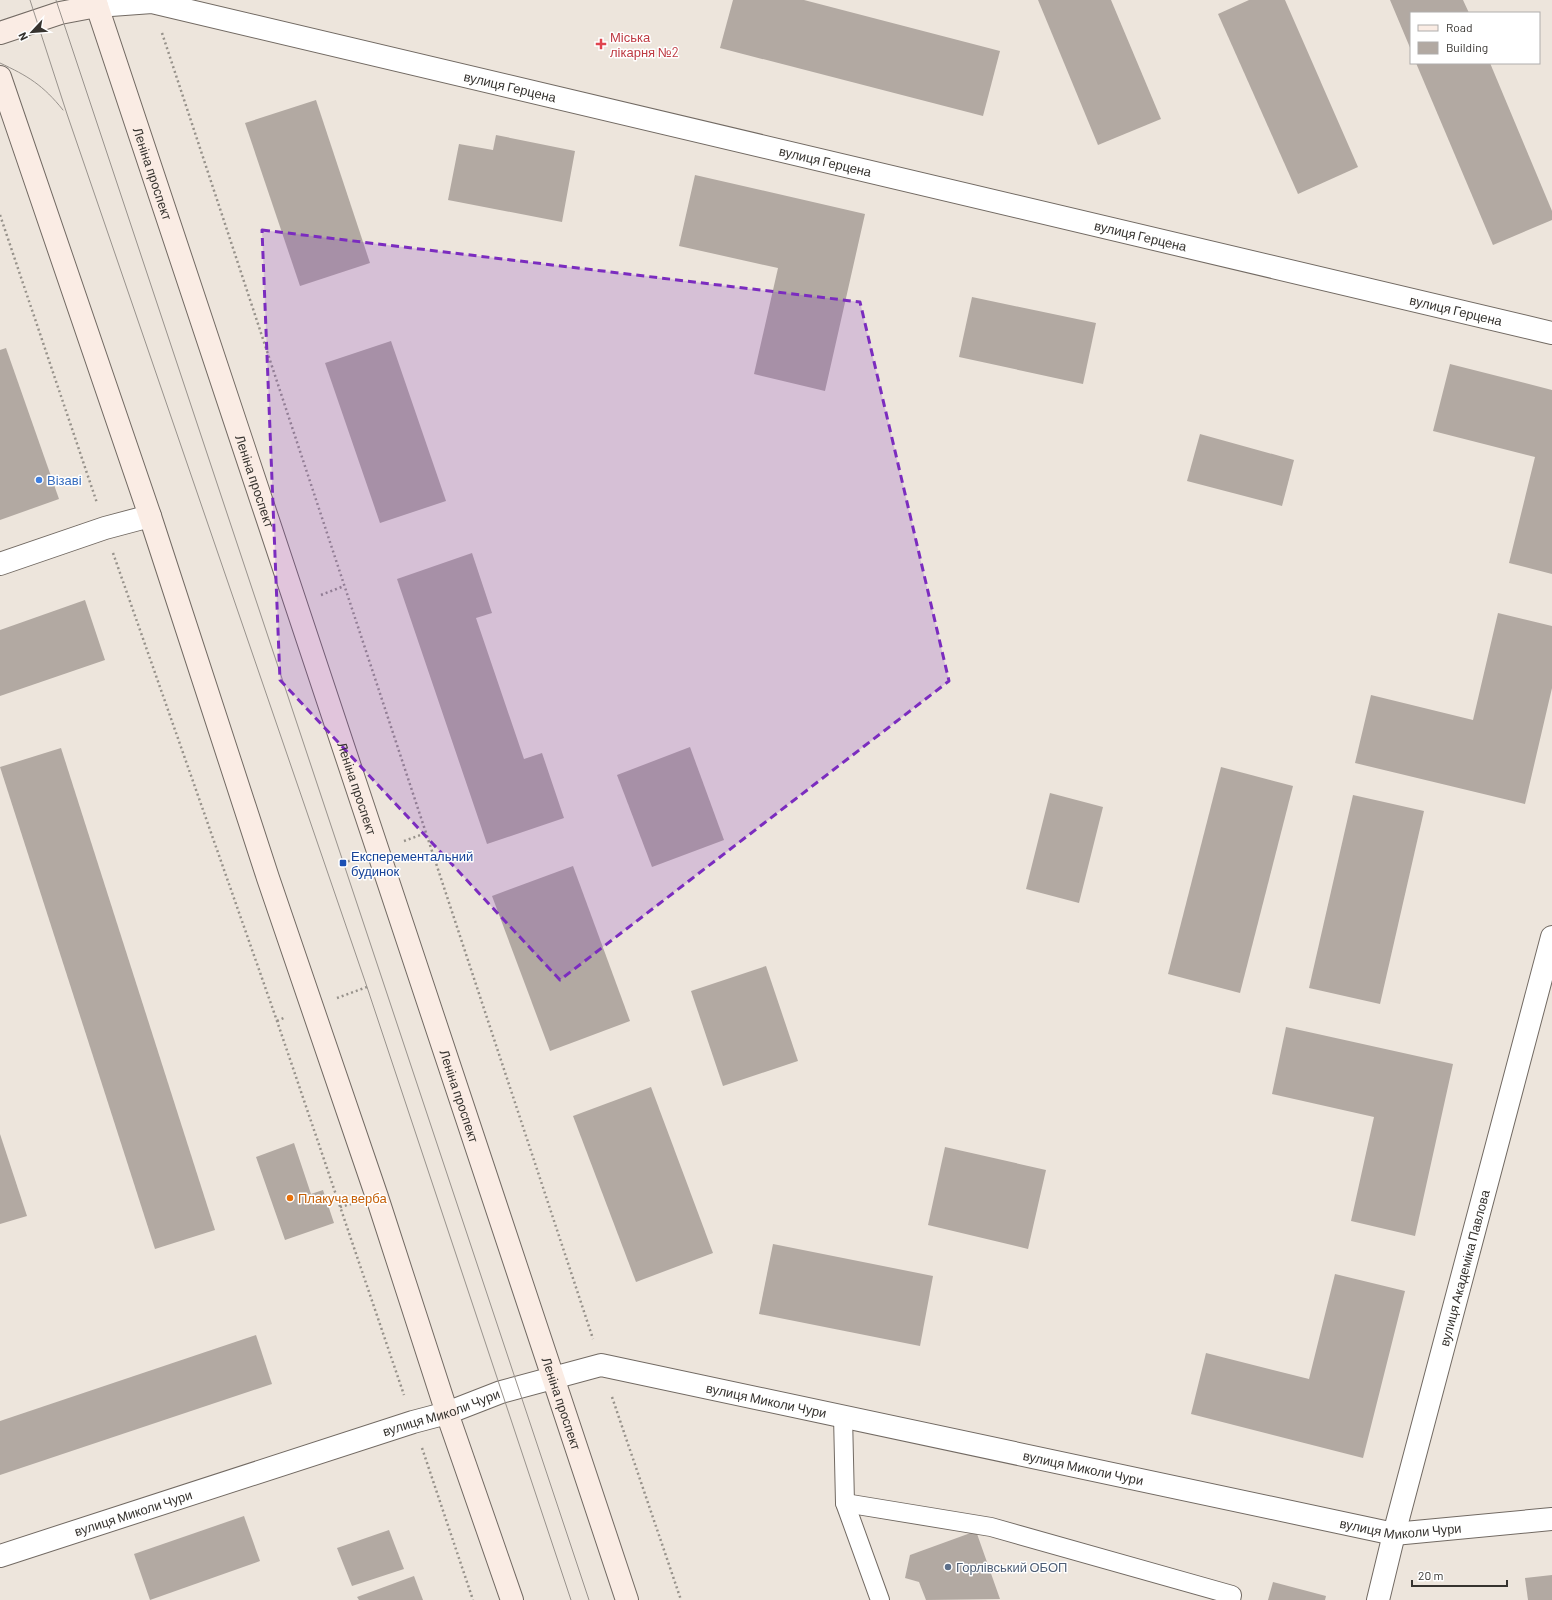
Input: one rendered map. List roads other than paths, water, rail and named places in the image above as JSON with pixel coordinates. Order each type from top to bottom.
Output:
[{"type":"main road","points":[[0,33],[96,3]]},
{"type":"main road","name":"Леніна проспект","points":[[96,3],[294,604],[421,977],[552,1378],[627,1600]]},
{"type":"main road","points":[[0,77],[150,516],[447,1413],[512,1600]]},
{"type":"street","name":"вулиця Герцена","points":[[96,3],[152,2],[1552,333]]},
{"type":"street","points":[[0,564],[105,528],[150,516]]},
{"type":"street","name":"вулиця Академіка Павлова","points":[[1378,1600],[1394,1534],[1552,937]]},
{"type":"street","name":"вулиця Миколи Чури","points":[[0,1556],[413,1422],[447,1413],[501,1392],[601,1365],[1394,1534],[1552,1519]]},
{"type":"lane","points":[[843,1416],[845,1503],[880,1600]]},
{"type":"lane","points":[[845,1503],[991,1527],[1232,1594],[1231,1600]]},
{"type":"tram line","points":[[30,0],[67,114],[367,987],[571,1600]]},
{"type":"tram line","points":[[56,0],[589,1600]]},
{"type":"tram line","points":[[0,63],[19,72],[34,82],[49,94],[63,110]]},
{"type":"place","name":"Міська лікарня №2","points":[[601,44]]},
{"type":"place","name":"Візаві","points":[[39,480]]},
{"type":"place","name":"Експерементальний будинок","points":[[343,863]]},
{"type":"place","name":"Плакуча верба","points":[[290,1198]]},
{"type":"place","name":"Горлівський ОБОП","points":[[948,1567]]}]
